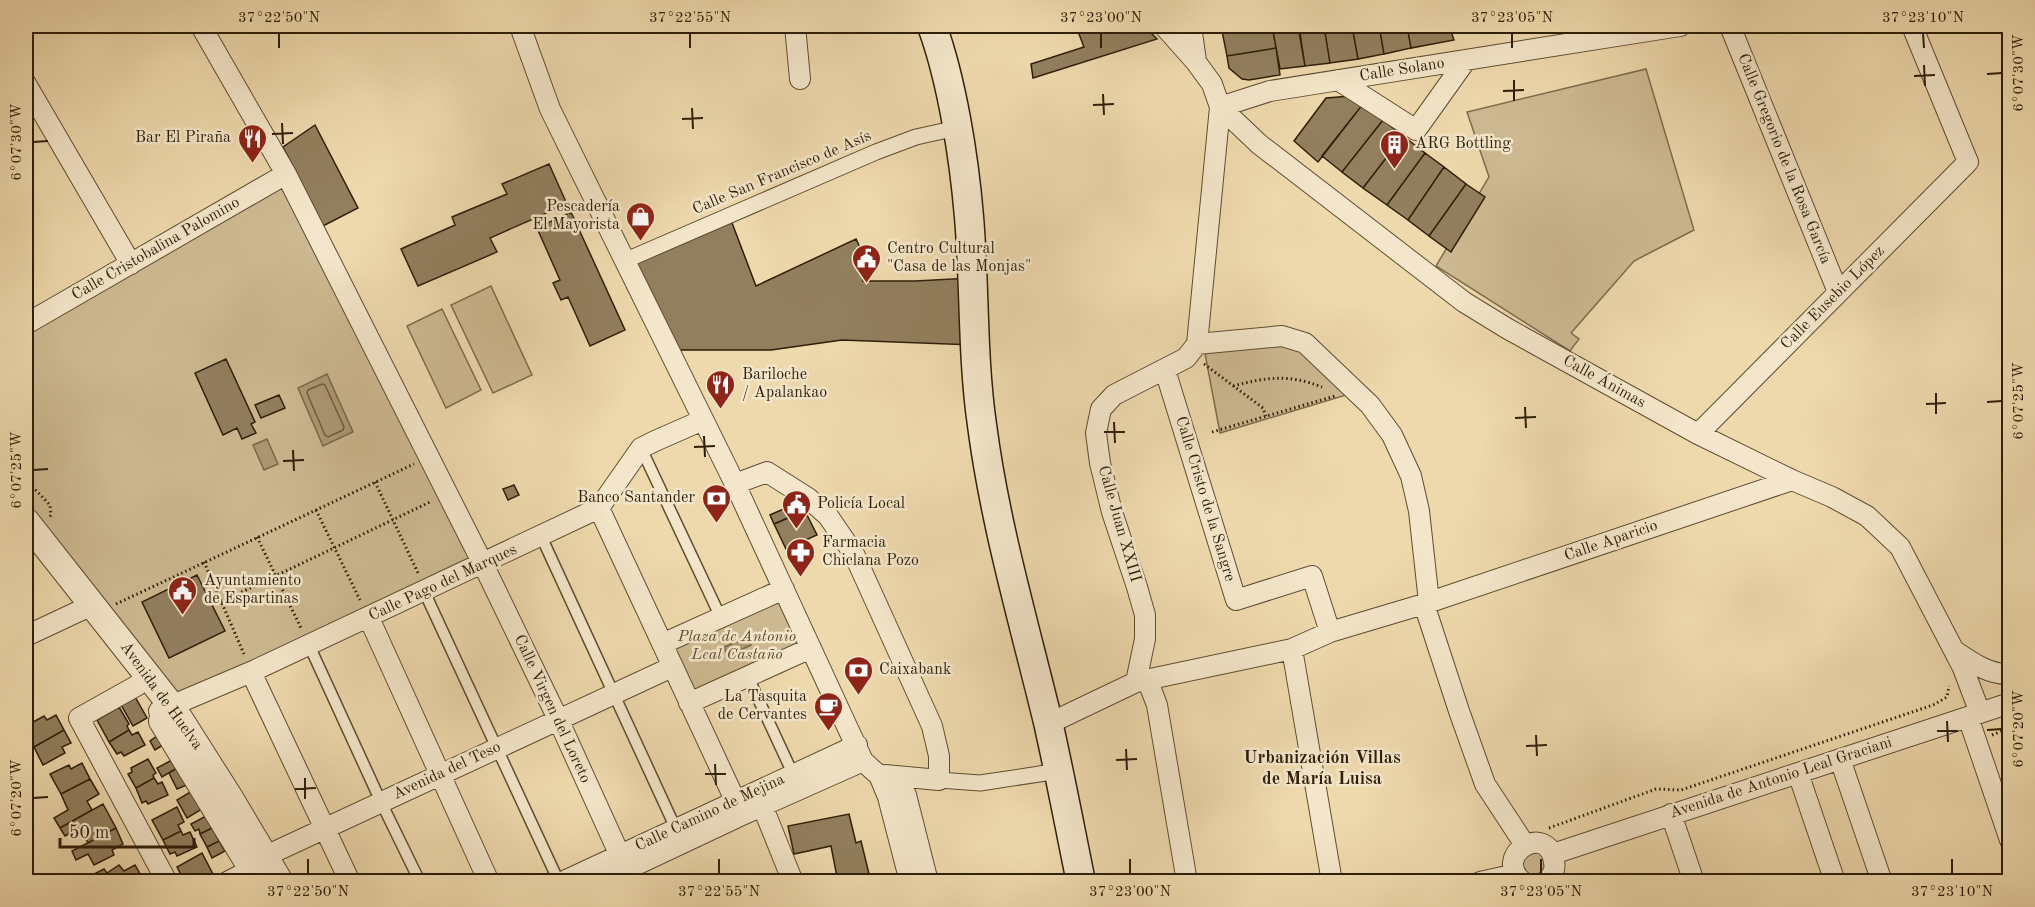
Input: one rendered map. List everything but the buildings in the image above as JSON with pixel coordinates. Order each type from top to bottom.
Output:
[{"type":"main road","points":[[932,26],[940,47],[957,128],[969,217],[975,362],[986,454],[999,524],[1059,771],[1081,880]]},
{"type":"street","name":"Calle Virgen del Loreto","points":[[201,26],[286,174],[483,564],[558,719],[626,869]]},
{"type":"street","points":[[520,26],[550,109],[735,484],[860,753],[879,775],[888,797],[910,882]]},
{"type":"street","points":[[795,26],[800,79]]},
{"type":"street","name":"Calle Ánimas","points":[[1164,26],[1212,84],[1220,106],[1259,144],[1464,302],[1698,435],[1832,497],[1867,516],[1900,547],[1963,668],[2010,840]]},
{"type":"street","name":"Calle Ánimas","points":[[1191,26],[1196,62]]},
{"type":"street","name":"Calle Solano","points":[[1220,106],[1270,91],[1680,26]]},
{"type":"street","name":"Calle Gregorio de la Rosa García","points":[[1730,26],[1838,292]]},
{"type":"street","name":"Calle Eusebio López","points":[[1698,435],[1968,162],[1912,26]]},
{"type":"street","name":"Calle Solano","points":[[1338,80],[1416,130],[1466,60]]},
{"type":"street","points":[[26,84],[131,264]]},
{"type":"street","points":[[1220,106],[1199,353],[1282,336],[1305,343],[1370,405],[1392,435],[1411,476],[1419,511],[1427,603],[1459,711],[1485,784],[1525,845]]},
{"type":"street","name":"Calle San Francisco de Asís","points":[[624,261],[876,152],[916,138],[957,128]]},
{"type":"street","name":"Calle Cristobalina Palomino","points":[[26,324],[286,174]]},
{"type":"street","name":"Calle Juan XXIII","points":[[1141,680],[1145,639],[1144,615],[1137,586],[1112,512],[1100,463],[1096,433],[1101,409],[1114,395],[1199,353]]},
{"type":"street","name":"Calle Cristo de la Sangre","points":[[1165,370],[1236,600],[1312,576],[1330,632]]},
{"type":"street","name":"Calle Pago del Marques","points":[[164,709],[369,618],[599,508],[641,448],[703,420]]},
{"type":"street","points":[[735,484],[767,472],[808,498],[828,516],[854,554],[932,726],[939,756],[939,780]]},
{"type":"street","name":"Calle Aparicio","points":[[1141,680],[1292,649],[1330,632],[1427,603],[1792,480]]},
{"type":"street","points":[[599,508],[739,808]]},
{"type":"street","name":"Avenida de Huelva","points":[[26,521],[164,709],[259,869],[280,882]]},
{"type":"street","name":"Avenida de Huelva","points":[[26,542],[90,609],[138,685],[164,709]]},
{"type":"street","points":[[662,645],[784,590]]},
{"type":"street","points":[[26,636],[90,609]]},
{"type":"street","points":[[369,618],[489,882]]},
{"type":"street","points":[[689,703],[812,648]]},
{"type":"street","points":[[1292,649],[1332,882]]},
{"type":"street","points":[[1955,651],[1977,666],[2007,674],[2007,704]]},
{"type":"street","name":"Avenida del Teso","points":[[227,882],[259,869],[324,829],[672,667]]},
{"type":"street","points":[[251,672],[350,882]]},
{"type":"street","points":[[1048,724],[1141,680],[1157,705],[1187,882]]},
{"type":"street","points":[[138,685],[79,718],[167,882]]},
{"type":"street","name":"Avenida de Antonio Leal Graciani","points":[[1553,854],[2007,704]]},
{"type":"street","name":"Calle Camino de Mejina","points":[[600,882],[739,808],[793,774],[860,753]]},
{"type":"street","name":"Calle Camino de Mejina","points":[[561,882],[626,869],[676,829],[739,808],[762,805],[860,753]]},
{"type":"street","points":[[1840,759],[1882,882]]},
{"type":"street","points":[[879,775],[981,783],[1059,771]]},
{"type":"street","points":[[1798,773],[1835,882]]},
{"type":"street","points":[[879,775],[901,786],[906,795],[928,882]]},
{"type":"street","points":[[762,805],[793,882]]},
{"type":"street","points":[[1671,814],[1694,882]]},
{"type":"street","points":[[1480,882],[1520,878],[1513,863],[1517,851],[1525,845],[1539,843],[1546,846],[1553,854],[1555,866],[1548,881]]},
{"type":"lane","points":[[641,448],[721,618]]},
{"type":"lane","points":[[541,536],[676,829]]},
{"type":"lane","points":[[426,591],[561,882]]},
{"type":"lane","points":[[309,645],[420,882]]},
{"type":"lane","points":[[748,677],[793,774]]},
{"type":"path","points":[[1199,353],[1233,386],[1263,408],[1266,416]]},
{"type":"path","points":[[1212,432],[1337,395],[1328,389],[1303,380],[1279,377],[1233,386]]},
{"type":"path","points":[[90,609],[204,562],[429,457]]},
{"type":"path","points":[[375,482],[426,591]]},
{"type":"path","points":[[221,603],[447,494]]},
{"type":"path","points":[[316,510],[369,618]]},
{"type":"path","points":[[257,537],[309,645]]},
{"type":"path","points":[[204,562],[251,672]]},
{"type":"path","points":[[1544,829],[1656,789],[1681,790],[1934,705],[1947,697],[1950,682]]},
{"type":"green space","points":[[1646,69],[1694,230],[1634,261],[1571,333],[1579,339],[1570,351],[1436,266],[1489,177],[1467,112]]},
{"type":"green space","points":[[286,174],[483,564],[171,705],[26,521],[26,324]]},
{"type":"green space","points":[[491,286],[532,375],[493,393],[451,305]]},
{"type":"green space","points":[[442,309],[481,390],[446,408],[407,326]]},
{"type":"green space","points":[[1282,336],[1356,392],[1220,433],[1203,343]]},
{"type":"green space","name":"Plaza de Antonio Leal Castaño","points":[[784,589],[811,648],[689,703],[662,644]]},
{"type":"green space","points":[[1528,847],[1552,860],[1539,881],[1528,881],[1519,855]]},
{"type":"water","points":[[327,374],[353,432],[323,446],[298,388]]},
{"type":"water","points":[[267,439],[278,464],[264,470],[253,445]]},
{"type":"water","points":[[748,637],[751,645],[728,656],[724,647]]},
{"type":"place","name":"Bar El Piraña","points":[[252,164]]},
{"type":"place","name":"ARG Bottling","points":[[1394,170]]},
{"type":"place","name":"Pescadería El Mayorista","points":[[641,242]]},
{"type":"place","name":"Centro Cultural \"Casa de las Monjas\"","points":[[866,284]]},
{"type":"place","name":"Bariloche / Apalankao","points":[[721,410]]},
{"type":"place","name":"Banco Santander","points":[[716,524]]},
{"type":"place","name":"Policía Local","points":[[796,530]]},
{"type":"place","name":"Farmacia Chiclana Pozo","points":[[801,578]]},
{"type":"place","name":"Ayuntamiento de Espartinas","points":[[183,616]]},
{"type":"place","name":"Caixabank","points":[[858,696]]},
{"type":"place","name":"La Tasquita de Cervantes","points":[[828,732]]},
{"type":"district","name":"Urbanización Villas de María Luisa","points":[[1322,768]]}]
